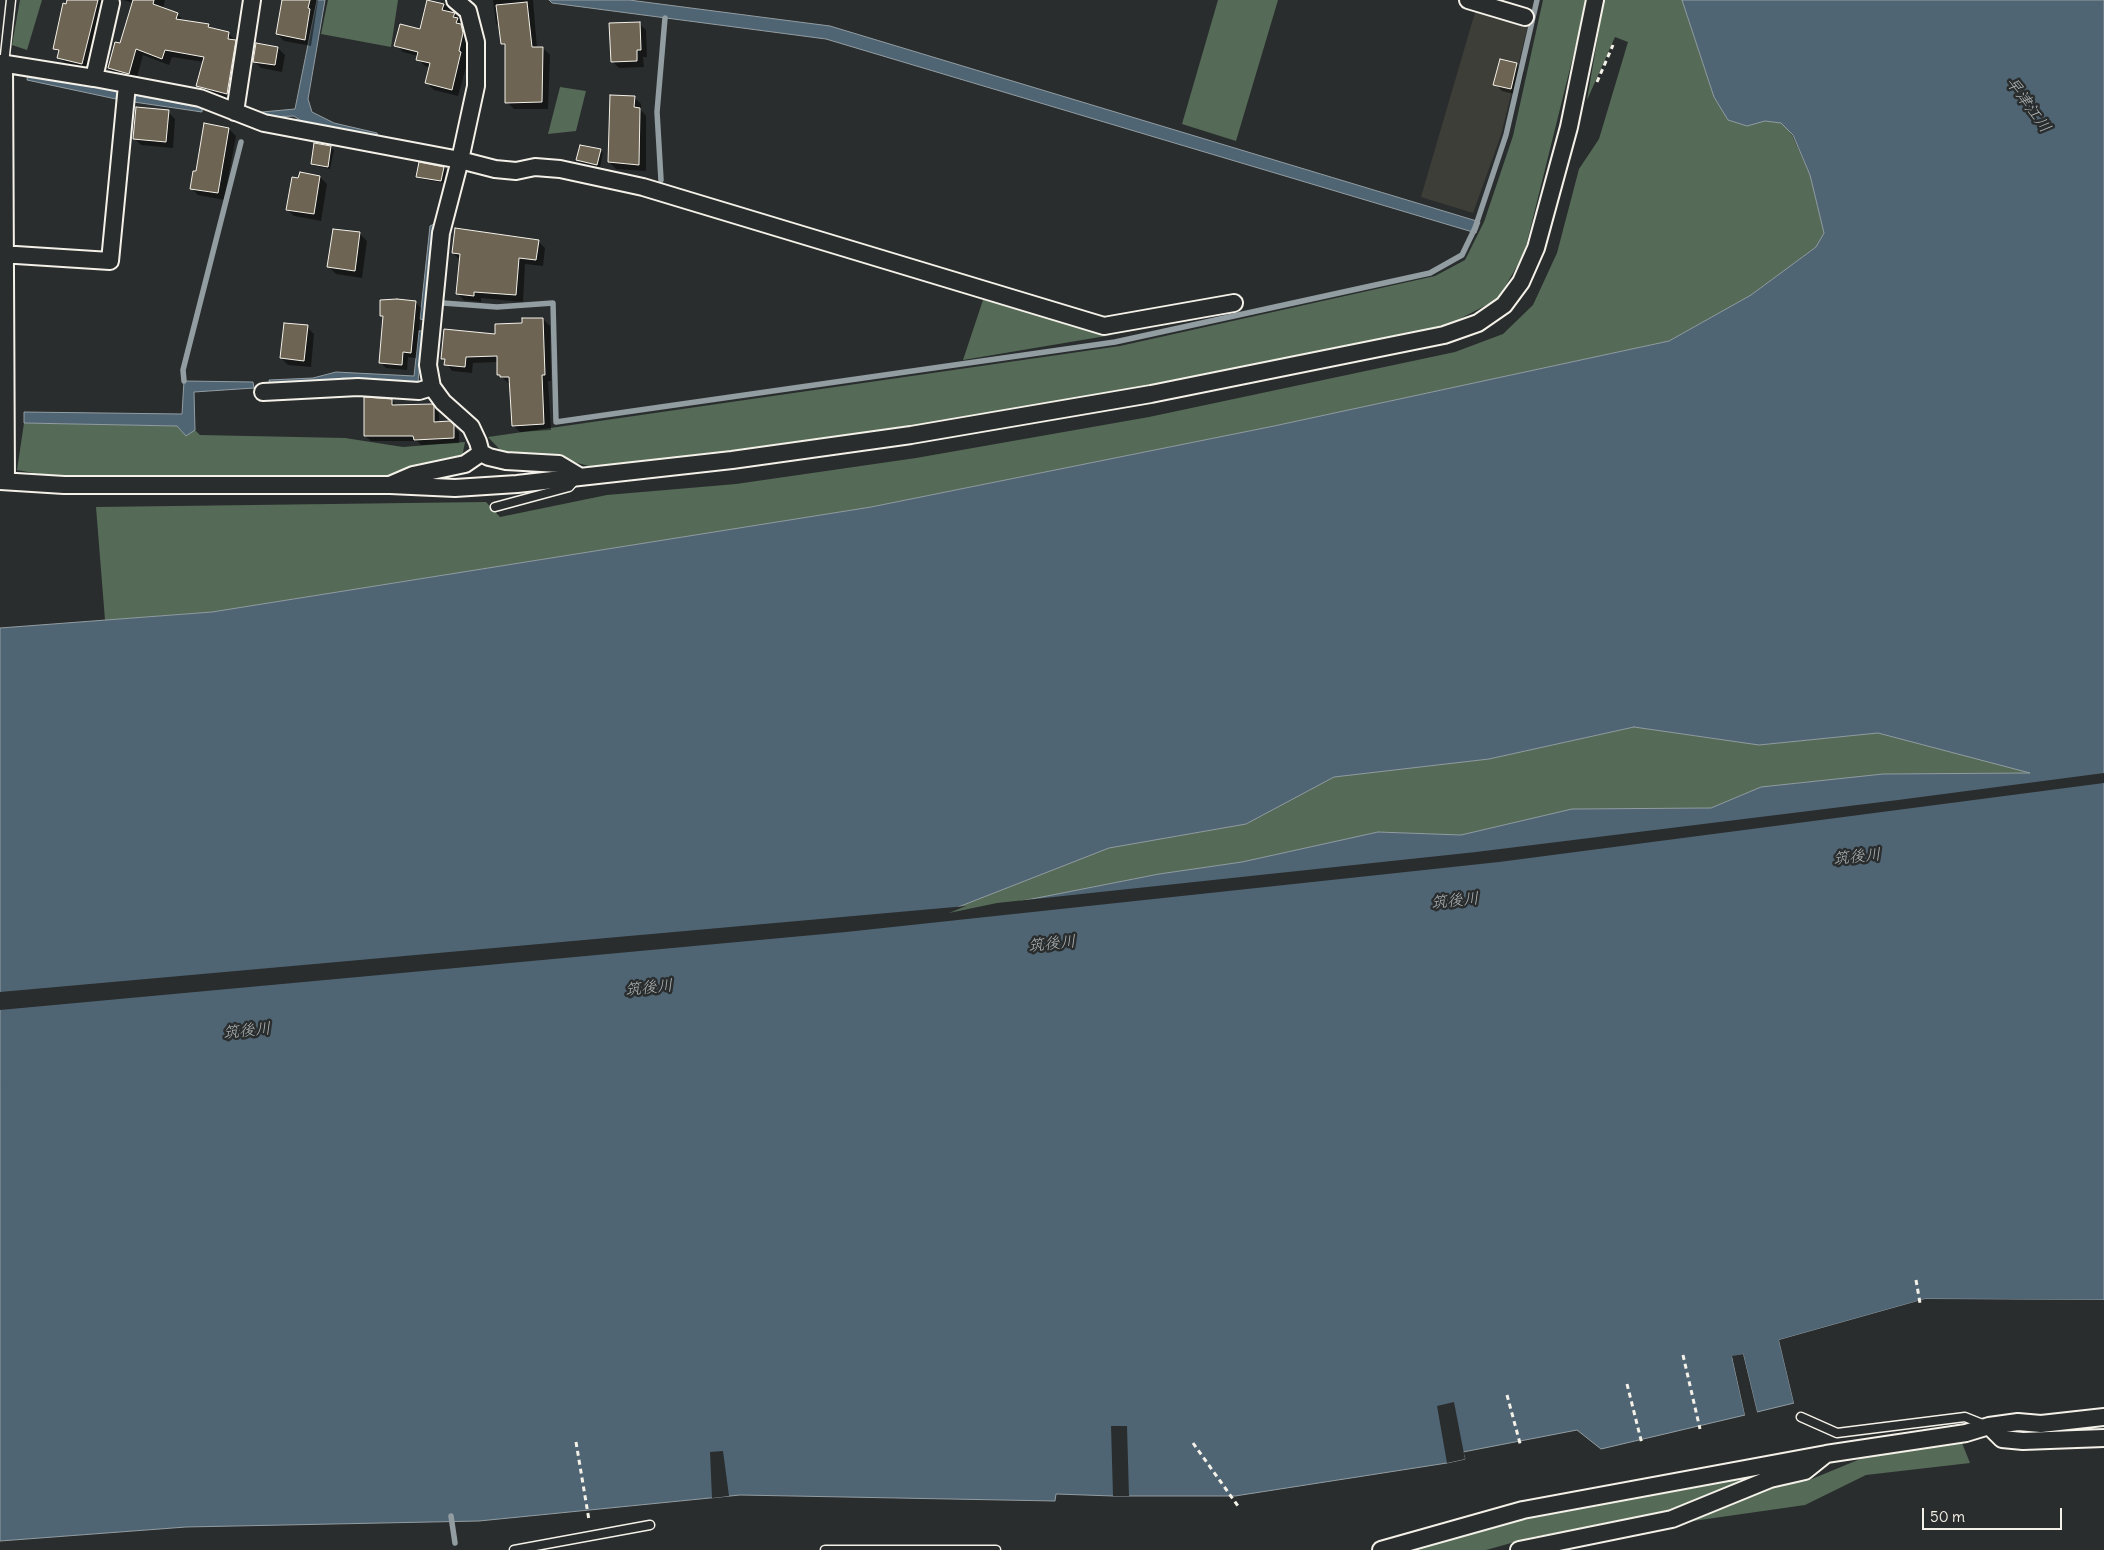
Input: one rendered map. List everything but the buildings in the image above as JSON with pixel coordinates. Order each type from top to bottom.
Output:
[{"type":"street","points":[[235,112],[252,0]]},
{"type":"street","points":[[454,0],[468,11],[476,42],[476,86],[460,160],[441,233],[428,365],[432,388],[471,427],[481,453],[506,462],[558,464],[579,476]]},
{"type":"street","points":[[1468,0],[1525,17]]},
{"type":"street","points":[[1234,303],[1104,326],[643,187],[560,169],[535,167],[509,170],[494,169],[460,160],[264,123],[200,98],[2,63],[2,481],[64,485],[390,485],[455,488],[517,484],[732,460],[911,435],[1141,396],[1444,335],[1478,323],[1504,305],[1522,282],[1536,248],[1569,127],[1595,0]]},
{"type":"street","points":[[94,78],[111,3]]},
{"type":"street","points":[[2,254],[110,261],[127,85]]},
{"type":"street","points":[[263,392],[358,386],[419,391],[432,388]]},
{"type":"street","points":[[390,485],[412,475],[465,464],[481,453]]},
{"type":"street","points":[[1381,1550],[1523,1510],[1826,1454],[2018,1422],[2041,1424],[2104,1418]]},
{"type":"street","points":[[1989,1426],[2002,1439],[2024,1441],[2104,1438]]},
{"type":"street","points":[[1519,1550],[1672,1519],[1770,1479],[1805,1471],[1826,1454]]},
{"type":"lane","points":[[2,63],[11,0]]},
{"type":"lane","points":[[495,507],[569,488],[579,476]]},
{"type":"lane","points":[[1801,1417],[1837,1433],[1965,1417],[1989,1426]]},
{"type":"lane","points":[[514,1550],[650,1525]]},
{"type":"lane","points":[[825,1550],[996,1550]]},
{"type":"path","points":[[1916,1280],[1920,1303]]},
{"type":"path","points":[[1683,1355],[1700,1429]]},
{"type":"path","points":[[1628,1384],[1642,1444]]},
{"type":"path","points":[[1507,1396],[1521,1447]]},
{"type":"path","points":[[576,1442],[589,1520]]},
{"type":"path","points":[[1193,1443],[1238,1506]]},
{"type":"shaded area","points":[[1476,9],[1528,25],[1501,135],[1473,213],[1421,197]]},
{"type":"green space","points":[[20,0],[42,0],[27,50],[12,45]]},
{"type":"green space","points":[[328,0],[398,0],[391,47],[321,34]]},
{"type":"green space","points":[[1218,0],[1278,0],[1236,141],[1182,124]]},
{"type":"green space","points":[[1543,0],[1587,0],[1524,254],[1498,299],[1446,326],[1144,388],[725,454],[593,467],[550,456],[504,454],[488,437],[1120,346],[1435,276],[1465,260],[1484,222],[1513,136]]},
{"type":"green space","points":[[1604,0],[1682,0],[1714,97],[1728,120],[1747,126],[1765,121],[1782,123],[1792,135],[1810,175],[1824,233],[1816,247],[1751,295],[1669,341],[1274,426],[871,507],[212,612],[105,620],[96,507],[486,502],[500,517],[607,495],[736,484],[916,458],[1149,417],[1455,352],[1503,334],[1533,305],[1557,253],[1579,169],[1599,139],[1628,42],[1615,37],[1587,100]]},
{"type":"green space","points":[[560,87],[586,91],[576,131],[548,134]]},
{"type":"green space","points":[[984,297],[1112,335],[963,360]]},
{"type":"green space","points":[[24,423],[177,426],[186,436],[195,430],[200,435],[345,438],[403,447],[465,442],[462,458],[389,480],[56,477],[17,470]]},
{"type":"green space","points":[[1634,727],[1759,745],[1878,733],[2033,773],[1883,774],[1761,787],[1711,808],[1572,809],[1461,835],[1378,832],[1242,862],[1159,874],[921,921],[1109,848],[1246,824],[1334,777],[1489,759]]},
{"type":"green space","points":[[1962,1443],[1970,1463],[1866,1475],[1805,1505],[1686,1522],[1768,1485],[1807,1481],[1865,1457]]},
{"type":"green space","points":[[1765,1474],[1657,1515],[1533,1537],[1486,1550],[1397,1550],[1521,1514]]},
{"type":"water","points":[[317,0],[325,0],[308,99],[312,112],[334,123],[377,133],[378,136],[304,123],[294,116],[269,117],[262,112],[295,109]]},
{"type":"water","points":[[549,0],[629,0],[830,26],[1480,222],[1476,233],[826,39],[552,3]]},
{"type":"water","points":[[1682,0],[2104,0],[2104,1300],[1925,1299],[1779,1340],[1794,1403],[1757,1412],[1743,1354],[1732,1357],[1745,1415],[1601,1449],[1577,1430],[1463,1452],[1465,1459],[1447,1463],[1235,1496],[1056,1494],[1055,1501],[740,1495],[479,1521],[186,1527],[0,1541],[0,628],[212,612],[871,507],[1274,426],[1669,341],[1751,295],[1816,247],[1824,233],[1810,175],[1793,135],[1781,123],[1765,121],[1747,126],[1728,120],[1714,97]],"holes":[[[1634,727],[1759,745],[1878,733],[2030,773],[1883,774],[1761,787],[1711,808],[1572,809],[1461,835],[1378,832],[1242,862],[1159,874],[925,920],[1109,848],[1246,824],[1334,777],[1489,759]]]},
{"type":"water","points":[[28,73],[117,91],[116,99],[27,80]]},
{"type":"water","points":[[135,95],[202,108],[202,112],[134,102]]},
{"type":"water","points":[[436,223],[424,320],[420,319],[430,226]]},
{"type":"water","points":[[419,331],[423,331],[418,382],[343,378],[319,383],[270,386],[269,380],[313,378],[336,372],[414,376]]},
{"type":"water","points":[[184,381],[253,382],[254,388],[194,392],[195,430],[186,436],[177,426],[24,423],[24,412],[182,414]]},
{"type":"pier","points":[[2104,773],[2104,783],[1499,862],[846,932],[0,1010],[0,992],[966,906],[949,913],[997,903],[1476,852]]},
{"type":"pier","points":[[1925,1299],[2104,1300],[2104,1302],[1926,1302],[1782,1342],[1797,1403],[1794,1403],[1779,1340]]},
{"type":"pier","points":[[1743,1354],[1757,1412],[1755,1413],[1742,1357],[1735,1358],[1748,1414],[1745,1415],[1732,1356]]},
{"type":"pier","points":[[1454,1402],[1465,1459],[1447,1463],[1437,1406]]},
{"type":"pier","points":[[1111,1426],[1127,1426],[1129,1496],[1113,1496]]},
{"type":"pier","points":[[723,1451],[729,1496],[712,1498],[710,1452]]},
{"type":"waterway","points":[[443,303],[497,307],[553,303],[556,422],[1115,342],[1430,273],[1462,255],[1475,228],[1506,135],[1537,0]]},
{"type":"waterway","points":[[661,180],[657,112],[665,18]]},
{"type":"waterway","points":[[184,381],[183,370],[241,142]]},
{"type":"waterway","points":[[451,1516],[455,1543]]},
{"type":"water label","name":"早津江川","points":[[2028,105]]},
{"type":"water label","name":"筑後川","points":[[1857,857]]},
{"type":"water label","name":"筑後川","points":[[1455,901]]},
{"type":"water label","name":"筑後川","points":[[1052,944]]},
{"type":"water label","name":"筑後川","points":[[649,988]]},
{"type":"water label","name":"筑後川","points":[[247,1031]]}]
